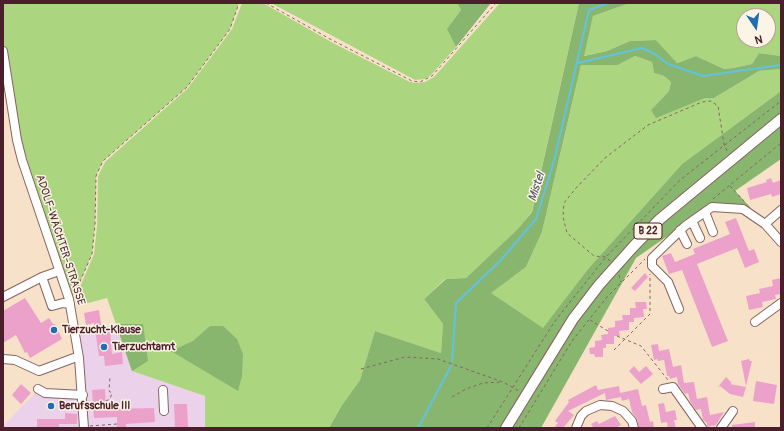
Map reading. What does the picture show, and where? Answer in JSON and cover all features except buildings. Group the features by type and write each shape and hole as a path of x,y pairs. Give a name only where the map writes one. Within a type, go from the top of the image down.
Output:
{"main road":[{"name":"B 22","path":"506,428 573,319 599,285 660,219 781,119"}],"street":[{"name":"ADOLF-WÄCHTER-STRASSE","path":"3,51 5,84 22,160 70,301 80,358 84,427"},
{"path":"679,309 668,282 652,266 652,258 680,230 712,207 743,209 765,224 781,242"},
{"path":"765,224 781,210"},
{"path":"705,212 713,232"},
{"path":"692,221 700,238"},
{"path":"680,230 687,244"},
{"path":"3,297 59,270"},
{"path":"42,277 52,306 70,301"},
{"path":"755,322 781,303"},
{"path":"3,359 16,360 39,371 74,358 80,358"},
{"path":"663,389 673,387 702,428"},
{"path":"38,389 45,393 82,395"},
{"path":"163,390 164,411"},
{"path":"576,428 581,416 586,411 600,405 612,406 623,411 632,421 634,428"},
{"path":"721,428 733,411"}],"path":[{"path":"70,301 92,254 95,225 96,176 103,161 187,88 230,29 239,3"},
{"path":"266,3 335,42 416,82 425,81 432,76 496,3"},
{"path":"606,257 594,256 567,233 563,217 564,203 576,188 606,158 648,125 702,102 711,101 718,106 724,144 731,159"},
{"path":"711,201 781,144"},
{"path":"519,428 572,341 607,297 645,258"},
{"path":"614,350 650,314 652,266"},
{"path":"589,320 608,331"},
{"path":"617,336 626,338 641,346 673,387"},
{"path":"361,369 404,357 438,359 502,382 526,395"},
{"path":"106,401 110,399 112,393 108,391 110,377"},
{"path":"452,397 466,389 483,383 502,382"},
{"path":"84,427 117,424"}],"shaded area":[{"path":"116,324 132,371 205,396 205,428 86,428 78,333"},
{"name":"Berufsschule III","path":"36,392 45,396 79,399 79,428 3,428 3,426"}],"green space":[{"path":"3,3 239,3 230,29 187,87 103,161 96,176 95,225 92,254 75,293 69,299 22,160 3,51"},
{"path":"242,3 263,3 333,43 410,82 416,83 425,82 434,77 500,3 579,3 532,211 519,229 466,278 445,279 424,299 443,324 441,353 375,331 360,380 342,405 329,428 205,428 205,396 132,371 107,298 77,306 77,294 94,254 97,226 98,176 105,162 188,88 232,29"},
{"path":"271,3 457,3 461,10 448,29 456,47 431,75 425,79 415,80"},
{"path":"457,3 491,3 456,47 447,29 461,10"},
{"path":"579,3 630,3 593,16 584,56 607,51 630,41 656,40 677,63 696,56 724,69 733,68 752,64 759,53 781,56 781,69 759,71 714,98 705,98 656,118 651,110 669,91 671,82 664,76 654,73 652,62 635,56 618,65 581,65 542,232 526,267 491,293 543,328 588,269 682,164 781,91 781,159 735,191 751,208 715,203 636,258 541,428 329,428 342,405 360,380 375,331 441,353 443,324 424,299 446,279 466,278 518,229 532,212"},
{"path":"630,3 781,3 781,56 759,53 752,64 724,69 696,56 676,63 656,40 630,41 607,51 583,56 593,16"},
{"path":"635,56 652,62 654,73 664,76 671,82 669,91 651,110 686,104 705,98 714,98 759,71 781,69 781,91 682,164 588,269 543,329 490,293 526,267 542,232 581,65 618,65"},
{"path":"116,324 143,324 148,361 132,371"},
{"path":"210,326 223,326 237,339 243,354 242,376 238,391 171,351 193,341"}],"waterway":[{"name":"Mistel","path":"452,361 456,303 500,261 536,219 554,161 589,10 608,3"},
{"path":"578,63 642,48 655,54 668,64 703,76 781,65"},
{"name":"Mistel","path":"418,428 451,366"}],"place":[{"name":"Tierzucht-Klause","path":"54,330"},
{"name":"Tierzuchtamt","path":"104,347"},
{"name":"Berufsschule III","path":"51,406"}]}
